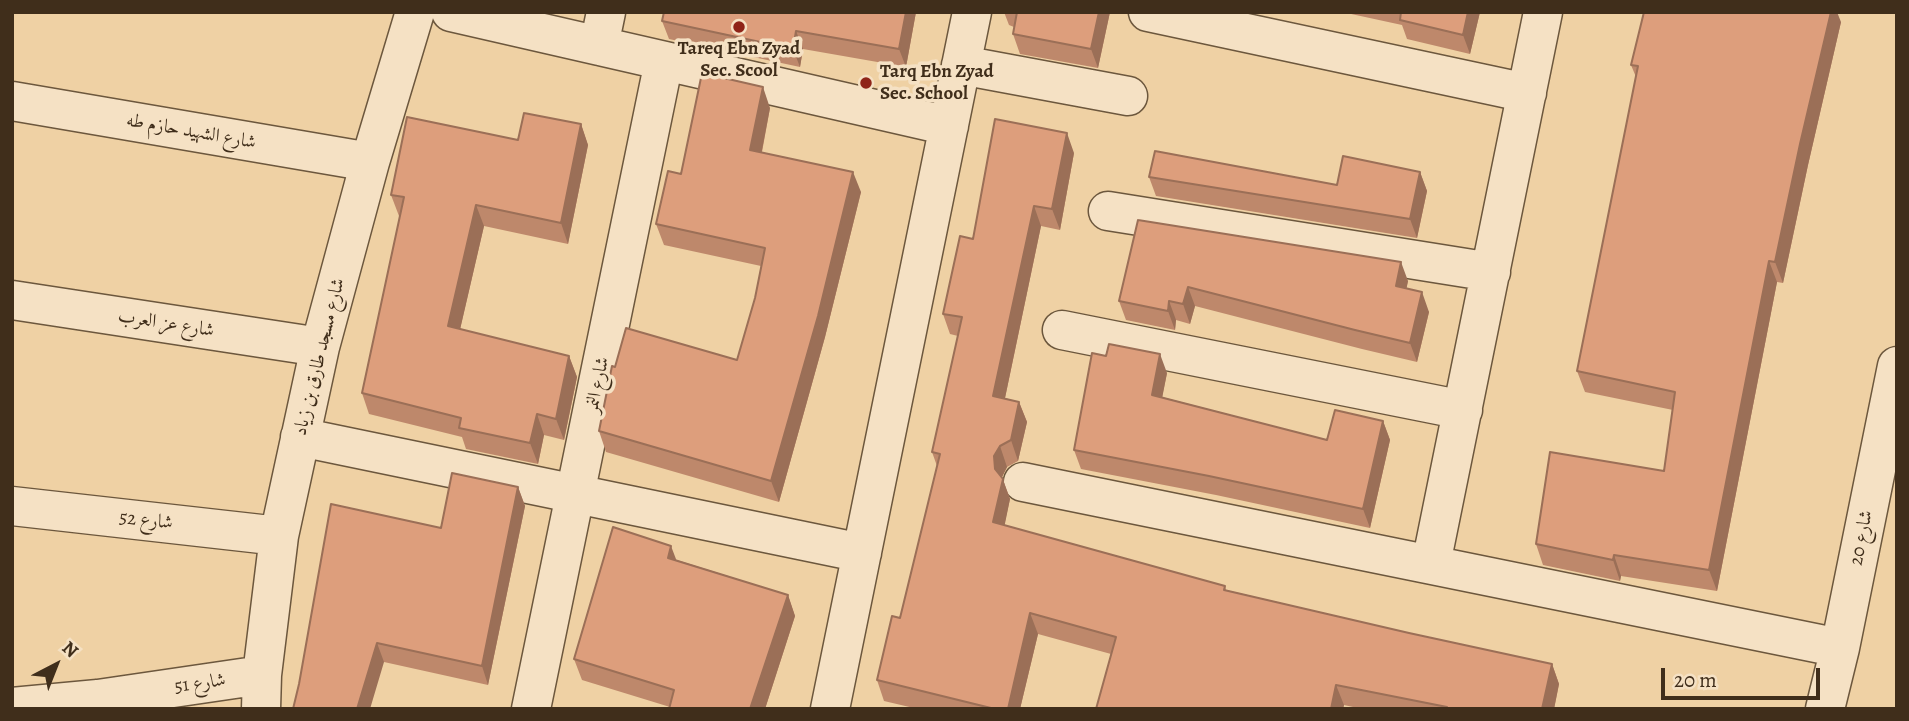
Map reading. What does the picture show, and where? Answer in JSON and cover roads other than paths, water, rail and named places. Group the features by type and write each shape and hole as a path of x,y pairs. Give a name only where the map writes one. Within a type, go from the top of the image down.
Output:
{"street":[{"name":"شارع مسجد طارق بن زياد","path":"262,692 279,536 320,347 370,162 415,12"},
{"path":"451,12 602,29 664,61 949,126"},
{"path":"831,709 972,12"},
{"path":"1148,12 1527,93"},
{"path":"1431,565 1543,12"},
{"name":"شارع النمر","path":"531,709 664,61"},
{"path":"961,65 1128,96"},
{"name":"شارع الشهيد حازم طه","path":"12,101 370,162"},
{"path":"1108,211 1491,272"},
{"name":"شارع عز العرب","path":"12,300 320,347"},
{"path":"1062,330 1463,410"},
{"name":"شارع 20","path":"1825,709 1840,648 1897,366"},
{"path":"300,437 862,553"},
{"path":"1023,482 1840,648"},
{"name":"شارع 52","path":"12,506 279,536"},
{"name":"شارع 51","path":"12,707 98,699 262,692"}],"place":[{"name":"Tareq Ebn Zyad Sec. Scool","path":"739,27"},
{"name":"Tarq Ebn Zyad Sec. School","path":"866,83"}]}
